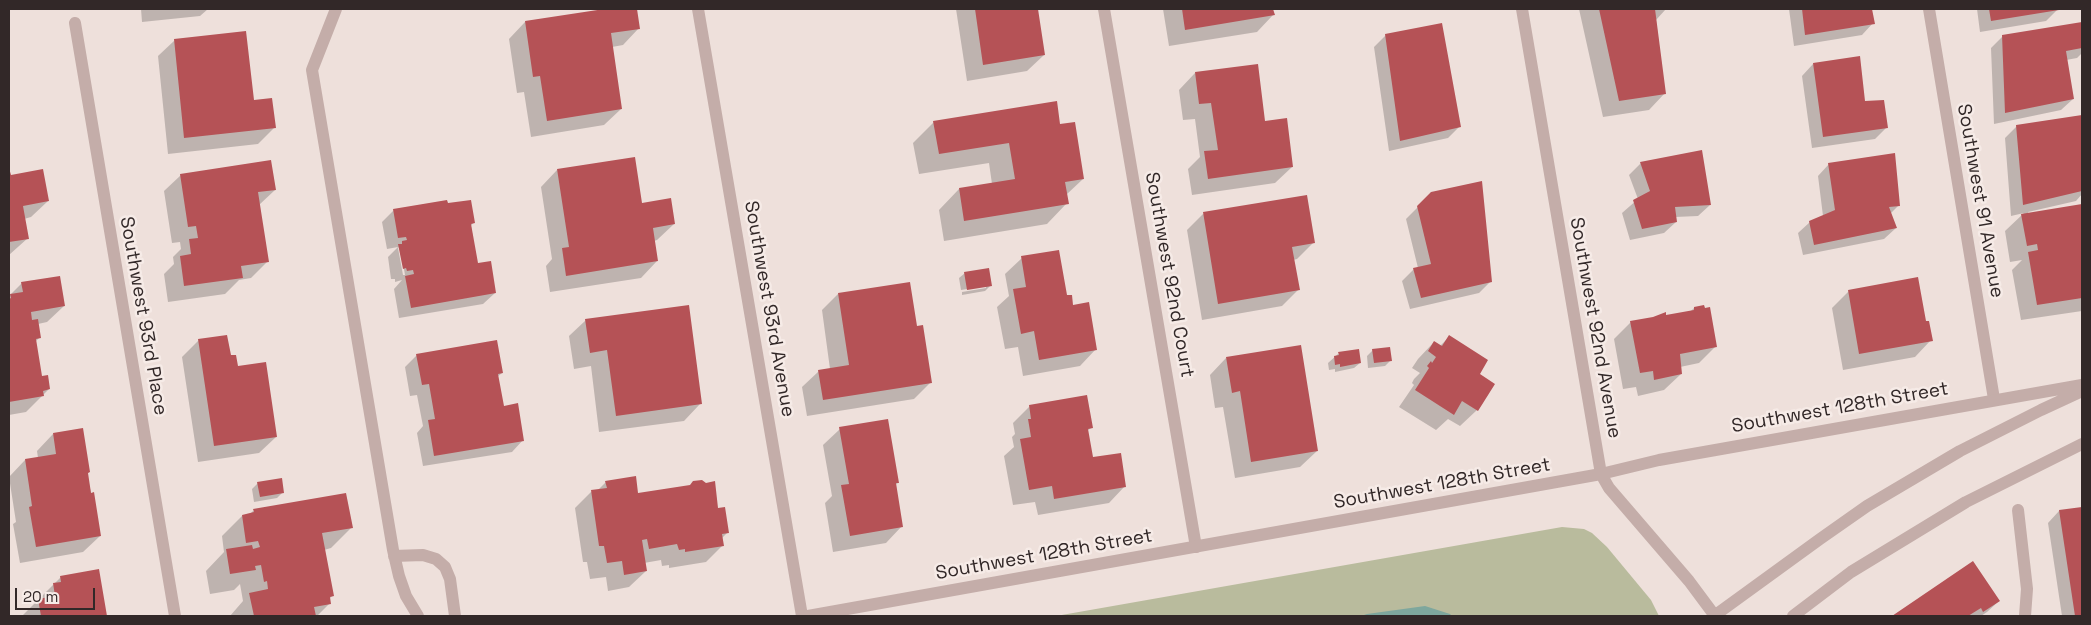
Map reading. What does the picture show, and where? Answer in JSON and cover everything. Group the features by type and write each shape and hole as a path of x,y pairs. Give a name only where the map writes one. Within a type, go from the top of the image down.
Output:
{"street":[{"path":"336,9 312,70 394,556 406,596 418,616"},
{"name":"Southwest 93rd Avenue","path":"698,9 802,616"},
{"name":"Southwest 92nd Court","path":"1104,9 1196,547"},
{"name":"Southwest 92nd Avenue","path":"1522,9 1601,474 1609,488 1689,581 1715,616"},
{"name":"Southwest 91 Avenue","path":"1929,9 1994,399"},
{"name":"Southwest 93rd Place","path":"75,23 175,616"},
{"name":"Southwest 128th Street","path":"808,616 1601,474 1659,460 2082,384"},
{"path":"1715,616 1867,506 1960,452 2082,391"},
{"path":"1793,616 1851,572 1966,502 2082,444"},
{"path":"2018,510 2027,589 2025,616"},
{"path":"394,556 423,555 436,559 445,567 450,579 455,616"}],"green space":[{"path":"1562,527 1584,529 1592,533 1607,547 1651,600 1659,616 1056,616"}],"water":[{"path":"1425,606 1452,616 1361,616 1367,614"}],"building":[{"path":"604,9 637,9 640,29 611,33 622,109 547,121 540,76 533,77 525,21"},
{"path":"975,9 1038,9 1045,55 983,65"},
{"path":"1182,9 1273,9 1275,15 1185,30"},
{"path":"1599,9 1655,9 1666,94 1619,101"},
{"path":"1802,9 1872,9 1875,24 1805,35"},
{"path":"1989,9 2058,9 2059,10 1991,21"},
{"path":"2082,22 2082,48 2066,51 2074,99 2005,113 2002,35"},
{"path":"1442,23 1461,127 1400,141 1385,34"},
{"path":"246,31 254,100 272,98 276,128 184,138 174,39"},
{"path":"1860,56 1865,101 1884,100 1888,128 1823,137 1813,63"},
{"path":"1258,64 1265,121 1287,118 1293,167 1208,179 1204,151 1218,150 1211,103 1199,104 1195,72"},
{"path":"1057,101 1060,124 1075,122 1084,179 1065,182 1069,204 964,221 959,188 1015,179 1009,143 939,154 933,121"},
{"path":"2082,115 2082,191 2023,205 2016,125"},
{"path":"1702,150 1711,205 1675,207 1677,222 1642,229 1633,200 1650,191 1640,162"},
{"path":"1895,153 1900,206 1889,207 1897,228 1814,245 1809,221 1835,210 1828,163"},
{"path":"635,157 642,203 671,198 675,224 653,228 658,261 566,276 562,248 569,247 557,169"},
{"path":"271,160 276,190 258,192 269,262 241,266 243,278 184,286 180,256 191,254 189,239 198,238 196,226 188,227 180,174"},
{"path":"9,168 11,175 43,169 49,201 23,206 29,239 9,242"},
{"path":"1482,181 1492,282 1421,298 1413,268 1431,264 1417,206 1431,192"},
{"path":"1307,195 1315,243 1292,247 1300,290 1218,304 1203,212"},
{"path":"447,200 448,203 471,200 475,223 471,224 478,263 491,261 496,293 411,308 405,276 414,274 413,270 407,271 406,268 403,269 398,244 402,244 402,241 407,240 406,237 398,238 393,209"},
{"path":"2082,204 2082,298 2037,305 2028,252 2038,250 2037,244 2027,246 2021,214"},
{"path":"1059,250 1067,295 1072,295 1073,305 1089,302 1097,350 1039,360 1034,331 1021,334 1013,289 1026,287 1021,256"},
{"path":"989,268 992,286 967,290 964,272"},
{"path":"60,276 65,306 31,312 32,320 38,319 41,338 36,339 42,376 48,375 50,389 43,391 44,396 9,402 10,294 23,292 21,282"},
{"path":"1918,277 1926,321 1929,321 1933,341 1859,354 1848,290"},
{"path":"910,282 917,326 923,325 932,383 823,400 818,370 849,365 838,293"},
{"path":"689,305 702,404 616,416 607,350 590,353 585,319"},
{"path":"1704,305 1705,308 1710,307 1717,347 1680,354 1682,374 1654,380 1653,371 1640,373 1630,321 1653,317 1666,312 1666,315 1694,310 1694,307"},
{"path":"227,335 231,355 236,355 238,366 266,362 277,437 214,446 198,339"},
{"path":"1449,335 1488,360 1480,374 1495,384 1478,411 1462,401 1454,415 1415,390 1429,368 1427,366 1436,357 1428,351 1434,341 1442,346"},
{"path":"497,340 503,373 498,374 504,406 518,403 524,441 434,456 428,420 435,419 429,384 422,385 416,354"},
{"path":"1301,345 1318,451 1251,462 1240,391 1232,393 1226,357"},
{"path":"1390,347 1392,361 1374,363 1372,349"},
{"path":"1359,349 1361,363 1340,367 1340,364 1335,365 1334,356 1339,355 1338,352"},
{"path":"1087,395 1093,428 1088,429 1093,457 1121,453 1126,487 1054,499 1052,486 1029,490 1020,439 1031,437 1028,419 1031,419 1029,405"},
{"path":"888,419 899,483 896,483 903,527 850,536 841,485 849,484 839,427"},
{"path":"83,428 90,472 88,473 91,493 94,492 101,536 36,547 29,507 32,506 25,459 56,454 53,433"},
{"path":"636,476 638,493 690,485 693,481 702,480 706,483 715,481 718,508 725,507 729,533 722,534 724,546 685,552 685,549 679,550 677,544 649,549 647,539 642,540 647,571 624,575 622,561 607,563 604,546 599,546 591,490 607,488 605,481"},
{"path":"282,478 284,493 260,497 257,482"},
{"path":"346,493 353,528 322,533 334,596 330,597 331,604 314,607 316,616 254,616 249,593 268,589 267,581 264,582 261,565 255,566 256,570 230,574 226,549 252,545 253,549 260,547 258,541 246,543 242,515 254,512 253,509"},
{"path":"2082,507 2082,616 2075,616 2059,510"},
{"path":"1973,561 2000,601 1983,612 1981,608 1968,616 1892,616"},
{"path":"99,569 107,616 41,616 38,599 55,596 53,583 61,582 60,576"}]}
